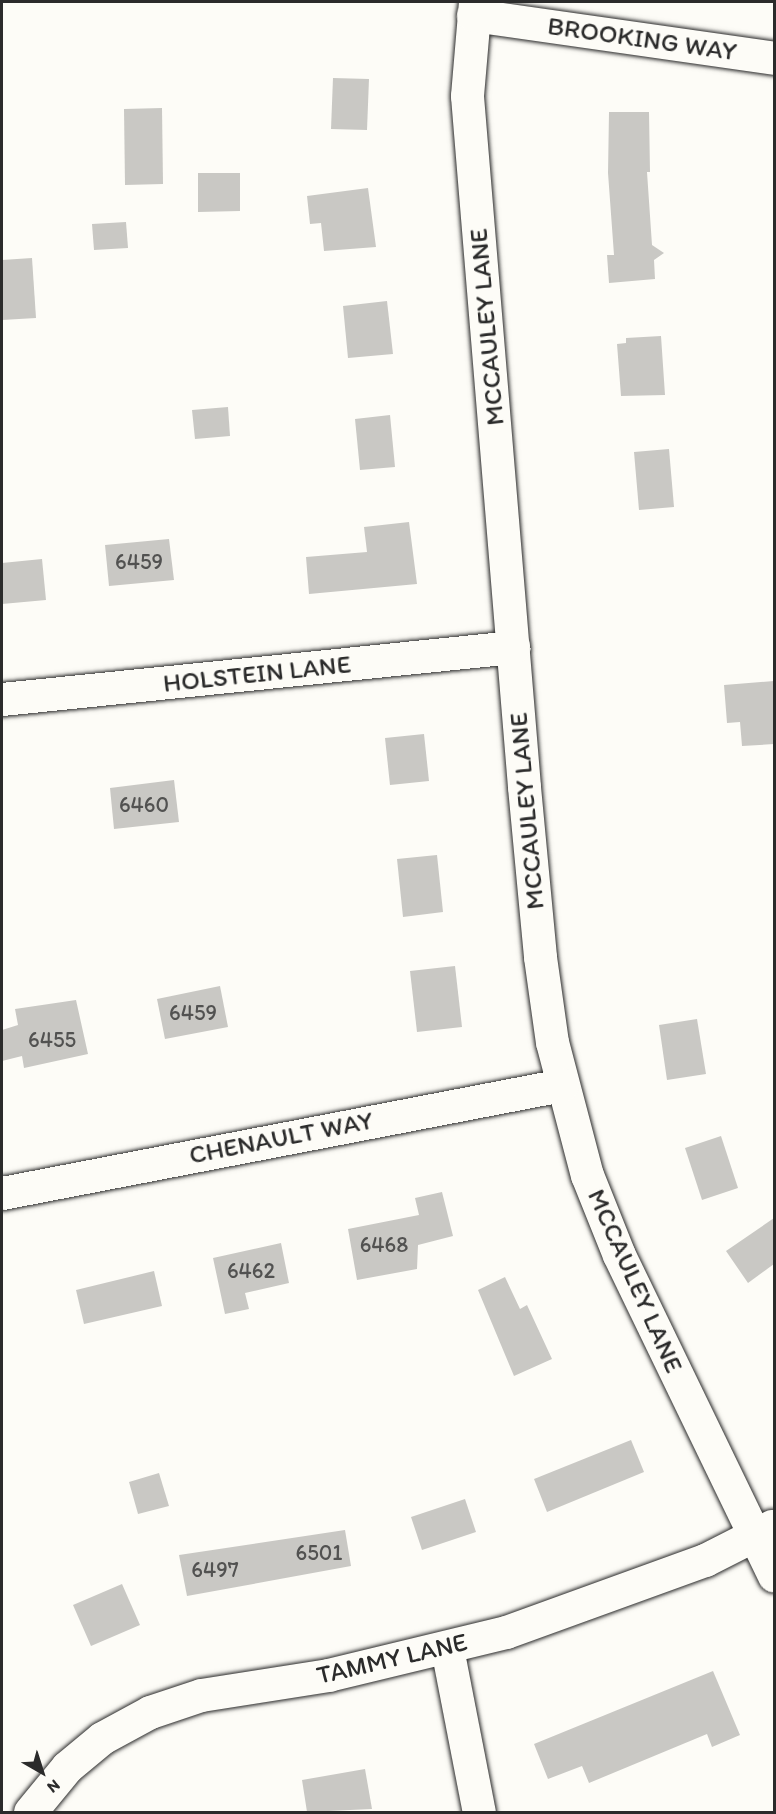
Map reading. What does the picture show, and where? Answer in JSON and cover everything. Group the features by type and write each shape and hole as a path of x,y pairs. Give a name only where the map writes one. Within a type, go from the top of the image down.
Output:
{"street":[{"name":"BROOKING WAY","path":"474,8 774,58"},
{"name":"MCCAULEY LANE","path":"474,8 467,96 540,957 562,1085 587,1175 619,1255 764,1530 774,1575"},
{"name":"HOLSTEIN LANE","path":"2,699 513,647"},
{"name":"CHENAULT WAY","path":"2,1192 562,1085"},
{"name":"TAMMY LANE","path":"30,1812 67,1767 102,1738 150,1712 201,1695 328,1675 447,1648 595,1603 705,1560 764,1530"},
{"path":"447,1648 479,1812"}],"building":[{"path":"333,78 369,79 367,130 331,129"},
{"path":"162,108 163,184 125,185 124,109"},
{"path":"609,112 649,112 650,172 647,172 652,245 664,253 654,260 655,279 609,283 607,255 614,255 608,173"},
{"path":"198,173 240,173 240,211 198,212"},
{"path":"368,188 376,247 324,251 321,223 310,224 307,196"},
{"path":"126,222 128,248 94,250 92,224"},
{"path":"32,258 36,318 2,320 2,260"},
{"path":"387,301 393,354 348,358 343,306"},
{"path":"661,336 665,395 621,396 617,344 626,343 626,338"},
{"path":"228,407 230,436 195,439 192,410"},
{"path":"390,415 395,467 360,470 355,419"},
{"path":"669,449 674,507 639,510 634,452"},
{"path":"409,522 417,584 309,594 306,557 367,552 364,527"},
{"path":"169,539 174,580 109,586 105,545"},
{"path":"42,559 46,600 2,604 2,563"},
{"path":"774,681 774,744 742,746 740,722 727,723 724,685"},
{"path":"424,734 429,781 390,785 385,738"},
{"path":"174,780 179,822 114,829 110,788"},
{"path":"437,855 443,912 403,917 397,859"},
{"path":"455,966 462,1027 417,1032 410,971"},
{"path":"220,986 228,1027 165,1039 157,999"},
{"path":"76,1000 88,1054 24,1068 22,1056 2,1061 2,1030 18,1025 15,1009"},
{"path":"697,1019 706,1074 667,1080 659,1025"},
{"path":"721,1136 738,1188 702,1200 685,1148"},
{"path":"442,1192 453,1236 418,1245 417,1269 357,1280 348,1229 419,1215 415,1198"},
{"path":"774,1218 774,1264 748,1283 726,1251"},
{"path":"281,1243 289,1283 245,1293 249,1309 225,1314 213,1258"},
{"path":"154,1271 162,1306 84,1324 76,1290"},
{"path":"505,1277 520,1309 527,1305 552,1359 514,1376 478,1290"},
{"path":"631,1440 644,1472 547,1512 534,1479"},
{"path":"159,1473 169,1506 138,1514 129,1482"},
{"path":"465,1499 476,1532 422,1550 411,1517"},
{"path":"345,1530 351,1566 187,1596 179,1555"},
{"path":"122,1584 140,1625 91,1646 73,1605"},
{"path":"713,1671 740,1735 712,1747 707,1734 589,1783 582,1766 548,1779 534,1744"},
{"path":"365,1769 372,1809 307,1812 302,1780"}]}
